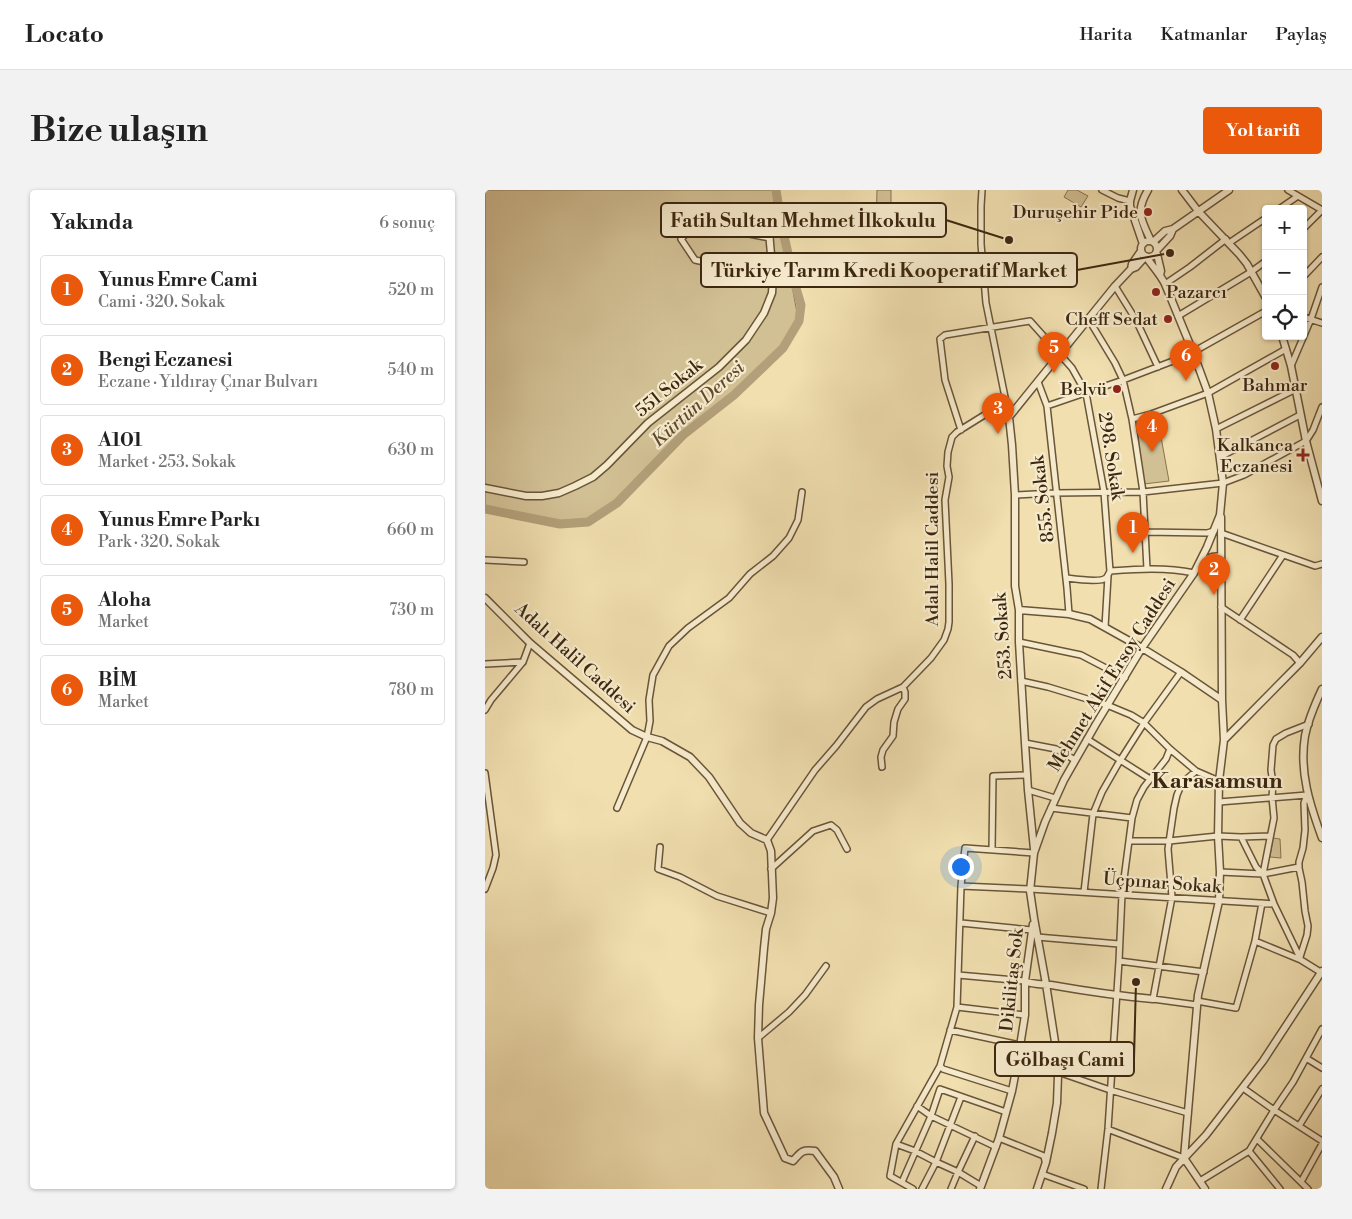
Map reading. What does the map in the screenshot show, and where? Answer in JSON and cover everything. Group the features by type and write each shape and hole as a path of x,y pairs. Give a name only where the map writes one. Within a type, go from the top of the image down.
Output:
{"street":[{"path":"982,190 982,262 986,303 1009,417"},
{"path":"1103,190 1130,201"},
{"path":"1133,190 1130,201 1144,252 1160,275"},
{"path":"1148,190 1140,208 1143,222 1152,241 1156,244 1161,270 1160,275"},
{"path":"1182,190 1247,264 1264,295"},
{"path":"1009,417 1115,286 1131,269 1132,264 1144,252 1148,241 1152,241 1165,231 1173,229 1229,190"},
{"path":"1288,190 1322,210 1307,225"},
{"path":"1285,205 1298,196"},
{"name":"551 Sokak","path":"485,488 525,496 542,496 559,493 593,477 649,423 719,367 746,340 764,313 771,293 773,277 767,209"},
{"path":"1165,284 1227,241 1262,222"},
{"path":"703,226 770,238"},
{"path":"1144,252 1153,257 1170,236 1173,229"},
{"path":"690,230 681,239 695,260 773,277"},
{"path":"1307,273 1322,257"},
{"path":"945,263 982,262"},
{"path":"1178,316 1262,264"},
{"name":"Mehmet Akif Ersoy Caddesi","path":"1037,1189 1045,1162 1057,1103 1058,1072 1055,1042 1030,889 1034,852 1055,798 1075,760 1142,648 1194,573 1221,515 1223,483 1216,429 1208,392 1160,275"},
{"path":"1115,286 1136,320 1158,367"},
{"path":"1291,366 1322,287"},
{"path":"1047,406 1186,356 1262,313"},
{"path":"1307,318 1322,323"},
{"path":"1089,320 1123,380 1132,419 1143,492 1147,569"},
{"name":"298. Sokak","path":"991,328 1030,321 1072,368 1086,392 1104,492 1109,573 1105,627"},
{"path":"961,430 945,380 940,339 945,334 991,328"},
{"path":"1283,340 1291,366 1306,441 1322,501"},
{"path":"1132,419 1151,414 1208,392 1286,349"},
{"name":"855. Sokak","path":"1038,382 1047,406 1069,614"},
{"path":"1216,429 1296,389"},
{"path":"1015,495 1143,492 1223,483 1243,475 1306,441 1313,430 1322,407"},
{"name":"Adalı Halil Caddesi","path":"485,598 530,643 632,730 662,741 690,757 709,777 740,823 751,833 767,840 815,770 866,707 877,699 903,687 940,647 948,629 949,584 945,500 949,477 947,452 952,437 994,409 1001,408 1009,417"},
{"path":"1220,457 1301,415"},
{"name":"253. Sokak","path":"1009,417 1013,445 1015,495 1015,586 1019,610 1021,681 1034,852"},
{"name":"Adalı Halil Caddesi","path":"617,808 647,737 650,721 649,700 653,675 669,646 688,628 729,598 789,538 798,520 802,492"},
{"path":"1184,1158 1197,1003 1219,901 1219,782 1224,740 1221,515"},
{"path":"1146,532 1207,533 1214,531"},
{"path":"1221,533 1315,566 1322,564"},
{"path":"1207,547 1212,542 1218,542 1221,545"},
{"path":"1240,620 1283,555"},
{"path":"1066,578 1102,580 1109,573 1147,569 1178,570 1194,573 1209,557 1221,557"},
{"path":"485,560 523,562"},
{"path":"1221,607 1293,655 1300,663"},
{"path":"1019,610 1069,614 1091,619 1181,672 1222,700"},
{"path":"1224,740 1300,663 1322,637"},
{"path":"1019,642 1081,655 1125,678"},
{"path":"485,710 491,700 523,662 530,643"},
{"path":"485,664 523,662"},
{"path":"1084,892 1093,814 1102,792 1143,723 1181,672"},
{"path":"1021,681 1107,705 1131,716 1143,723 1196,771 1219,782"},
{"path":"882,767 881,757 883,750 893,736 894,722 898,709 905,699 903,687"},
{"path":"1322,689 1305,736 1303,762 1307,795 1322,838"},
{"path":"1263,874 1274,818 1271,770 1273,745 1275,739 1309,724"},
{"path":"1087,739 1150,779"},
{"path":"1025,743 1056,749 1075,760"},
{"path":"1101,1189 1108,1129 1122,894 1132,818 1137,800 1144,787 1166,759 1170,748"},
{"path":"1153,999 1172,898 1168,849 1177,795 1182,783 1196,771"},
{"path":"485,774 495,855 493,868 485,889"},
{"path":"992,850 993,776 1027,774"},
{"path":"1028,790 1055,798"},
{"path":"1219,802 1307,795"},
{"path":"1301,959 1307,935 1307,926 1299,862 1303,848 1305,830 1304,803 1307,795"},
{"path":"1051,808 1132,818"},
{"path":"771,869 813,830 825,826 831,825 837,830 847,849"},
{"path":"1129,841 1169,841 1218,836 1271,836"},
{"path":"1241,837 1256,867 1263,874 1274,904 1301,959"},
{"path":"767,840 771,851 773,898 766,929 759,1005 759,1038 765,1113 785,1158 793,1161 801,1151 815,1151 834,1177 839,1189"},
{"path":"660,848 658,870 680,877 717,896 771,913"},
{"path":"913,1189 890,1176 896,1144 939,1066 957,1007 961,886 965,848 1034,852"},
{"path":"1220,872 1263,874 1299,867"},
{"name":"Üçpınar Sokak","path":"961,886 1274,904"},
{"path":"958,975 1025,980 1030,984 1046,984 1116,996 1236,1008 1255,940 1262,903"},
{"name":"Dikilitaş Sok","path":"981,1187 999,1138 1012,1091 1025,1015 1025,980 1034,918"},
{"path":"961,923 1032,930"},
{"path":"1037,937 1119,944"},
{"path":"1166,1189 1176,1167 1206,1135 1243,1088 1322,972 1301,959 1255,940"},
{"path":"1119,961 1204,972"},
{"path":"759,1038 805,995 826,966"},
{"path":"957,1007 1025,1015"},
{"path":"1200,1180 1249,1151 1322,1029"},
{"path":"951,1030 1021,1045"},
{"path":"1306,1058 1322,1068"},
{"path":"1017,1065 1058,1072 1110,1090 1188,1113"},
{"path":"939,1066 959,1075 1012,1091"},
{"path":"1243,1088 1322,1143 1301,1182"},
{"path":"902,1182 931,1116 939,1089 1006,1112"},
{"path":"1299,1126 1322,1089"},
{"path":"922,1189 961,1097"},
{"path":"917,1106 931,1116 996,1147"},
{"path":"1110,1130 1184,1158 1205,1189"},
{"path":"951,1189 975,1136"},
{"path":"999,1138 1044,1156 1045,1162"},
{"path":"1257,1139 1308,1189"},
{"path":"896,1144 958,1172 981,1187"},
{"path":"1249,1151 1280,1189"},
{"path":"1042,1174 1084,1189"}],"shaded area":[{"path":"485,190 774,190 798,318 783,348 683,435 617,503 588,522 560,524 485,508"},
{"path":"877,190 891,190 891,234 882,235 876,228"},
{"path":"1068,190 1077,190 1088,196 1081,207 1064,197"},
{"path":"1157,415 1169,481 1144,484 1136,423"},
{"path":"1273,838 1280,839 1281,858 1270,857"}],"waterway":[{"name":"Kürtün Deresi","path":"485,509 560,524 588,522 617,503 683,435 734,395 783,348 799,321 801,305 781,223 776,190"}],"place":[{"name":"Duruşehir Pide","path":"1148,212"},
{"name":"Fatih Sultan Mehmet İlkokulu","path":"1009,240"},
{"name":"Türkiye Tarım Kredi Kooperatif Market","path":"1170,253"},
{"name":"Pazarcı","path":"1156,292"},
{"name":"Cheff Sedat","path":"1168,319"},
{"name":"Bahmar","path":"1275,366"},
{"name":"Aloha","path":"1054,373"},
{"name":"BİM","path":"1186,381"},
{"name":"Belvü","path":"1117,389"},
{"name":"A101","path":"998,434"},
{"name":"Yunus Emre Parkı","path":"1152,452"},
{"name":"Kalkanca Eczanesi","path":"1303,455"},
{"name":"Yunus Emre Cami","path":"1133,553"},
{"name":"Bengi Eczanesi","path":"1214,595"},
{"name":"Gölbaşı Cami","path":"1136,982"}],"district":[{"name":"Karasamsun","path":"1217,781"}]}
